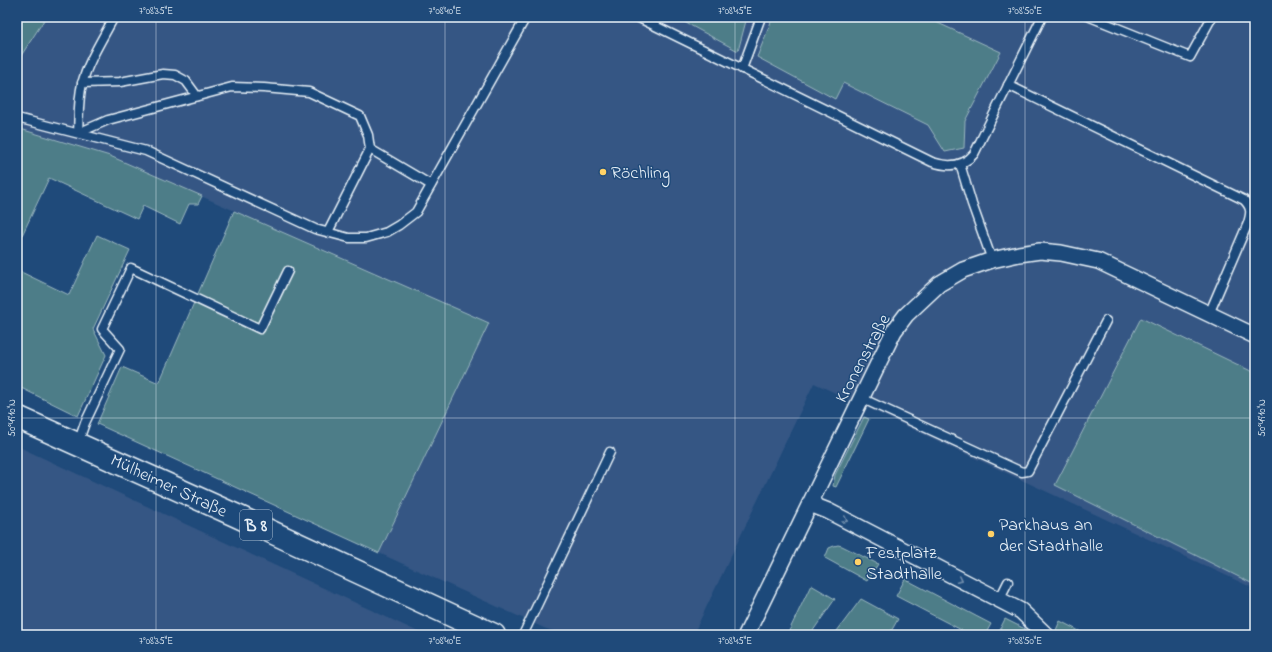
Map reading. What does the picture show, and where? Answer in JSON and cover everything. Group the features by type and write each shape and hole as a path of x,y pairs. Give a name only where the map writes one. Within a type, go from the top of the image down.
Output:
{"main road":[{"name":"Mülheimer Straße","path":"17,417 494,635"}],"street":[{"name":"Kronenstraße","path":"746,635 894,331 906,315 939,284 963,270 992,260 1040,251 1061,253 1098,261 1255,336"},
{"path":"810,504 828,511 1021,612 1046,635"}],"lane":[{"path":"78,133 79,106 82,84 92,57 114,17"},
{"path":"17,118 146,151 315,229 349,238 366,238 387,232 416,212 526,17"},
{"path":"637,17 932,162 940,164 960,164 970,160 1042,17"},
{"path":"742,69 761,17"},
{"path":"1090,17 1190,58 1212,17"},
{"path":"82,84 120,82 163,74 175,75 186,80 197,96"},
{"path":"1008,86 1244,200 1248,204 1250,208 1248,223 1209,314"},
{"path":"78,133 108,120 232,87 309,92 360,116 368,135 370,149 328,232"},
{"path":"370,149 431,185"},
{"path":"960,164 972,204 992,260"},
{"path":"78,444 85,423 120,349 102,329 131,268 260,329 288,271"},
{"path":"861,398 1022,472 1028,471 1106,321"},
{"path":"523,635 610,452"},
{"path":"999,600 1008,582"}],"shaded area":[{"path":"17,17 1255,17 1255,589 814,383 693,635 566,635 544,628 379,553 489,323 110,156 17,128"},
{"path":"17,446 425,635 17,635"}],"green space":[{"path":"17,17 46,17 17,62"},
{"path":"675,17 747,17 738,51"},
{"path":"773,17 925,17 1001,52 965,121 964,148 945,152 928,125 843,83 835,99 757,57"},
{"path":"17,128 110,156 202,196 198,204 189,204 180,224 143,206 137,219 49,178 17,246"},
{"path":"234,211 489,323 379,553 97,424 122,367 159,383"},
{"path":"97,235 130,250 93,329 106,355 78,416 17,386 17,270 69,295"},
{"path":"1141,318 1255,373 1255,585 1055,485"},
{"path":"864,417 869,419 836,487 833,486 835,475"},
{"path":"838,545 878,564 867,581 825,558 829,548"},
{"path":"905,579 991,624 985,635 971,635 896,596"},
{"path":"811,585 835,599 810,635 794,635 789,631"},
{"path":"861,599 898,619 889,635 834,635"},
{"path":"1005,619 1033,633 1031,635 997,635"},
{"path":"1060,621 1087,635 1060,635 1056,630"}],"place":[{"name":"Röchling","path":"603,172"},
{"name":"Parkhaus an der Stadthalle","path":"991,534"},
{"name":"Festplatz Stadthalle","path":"858,562"}]}
